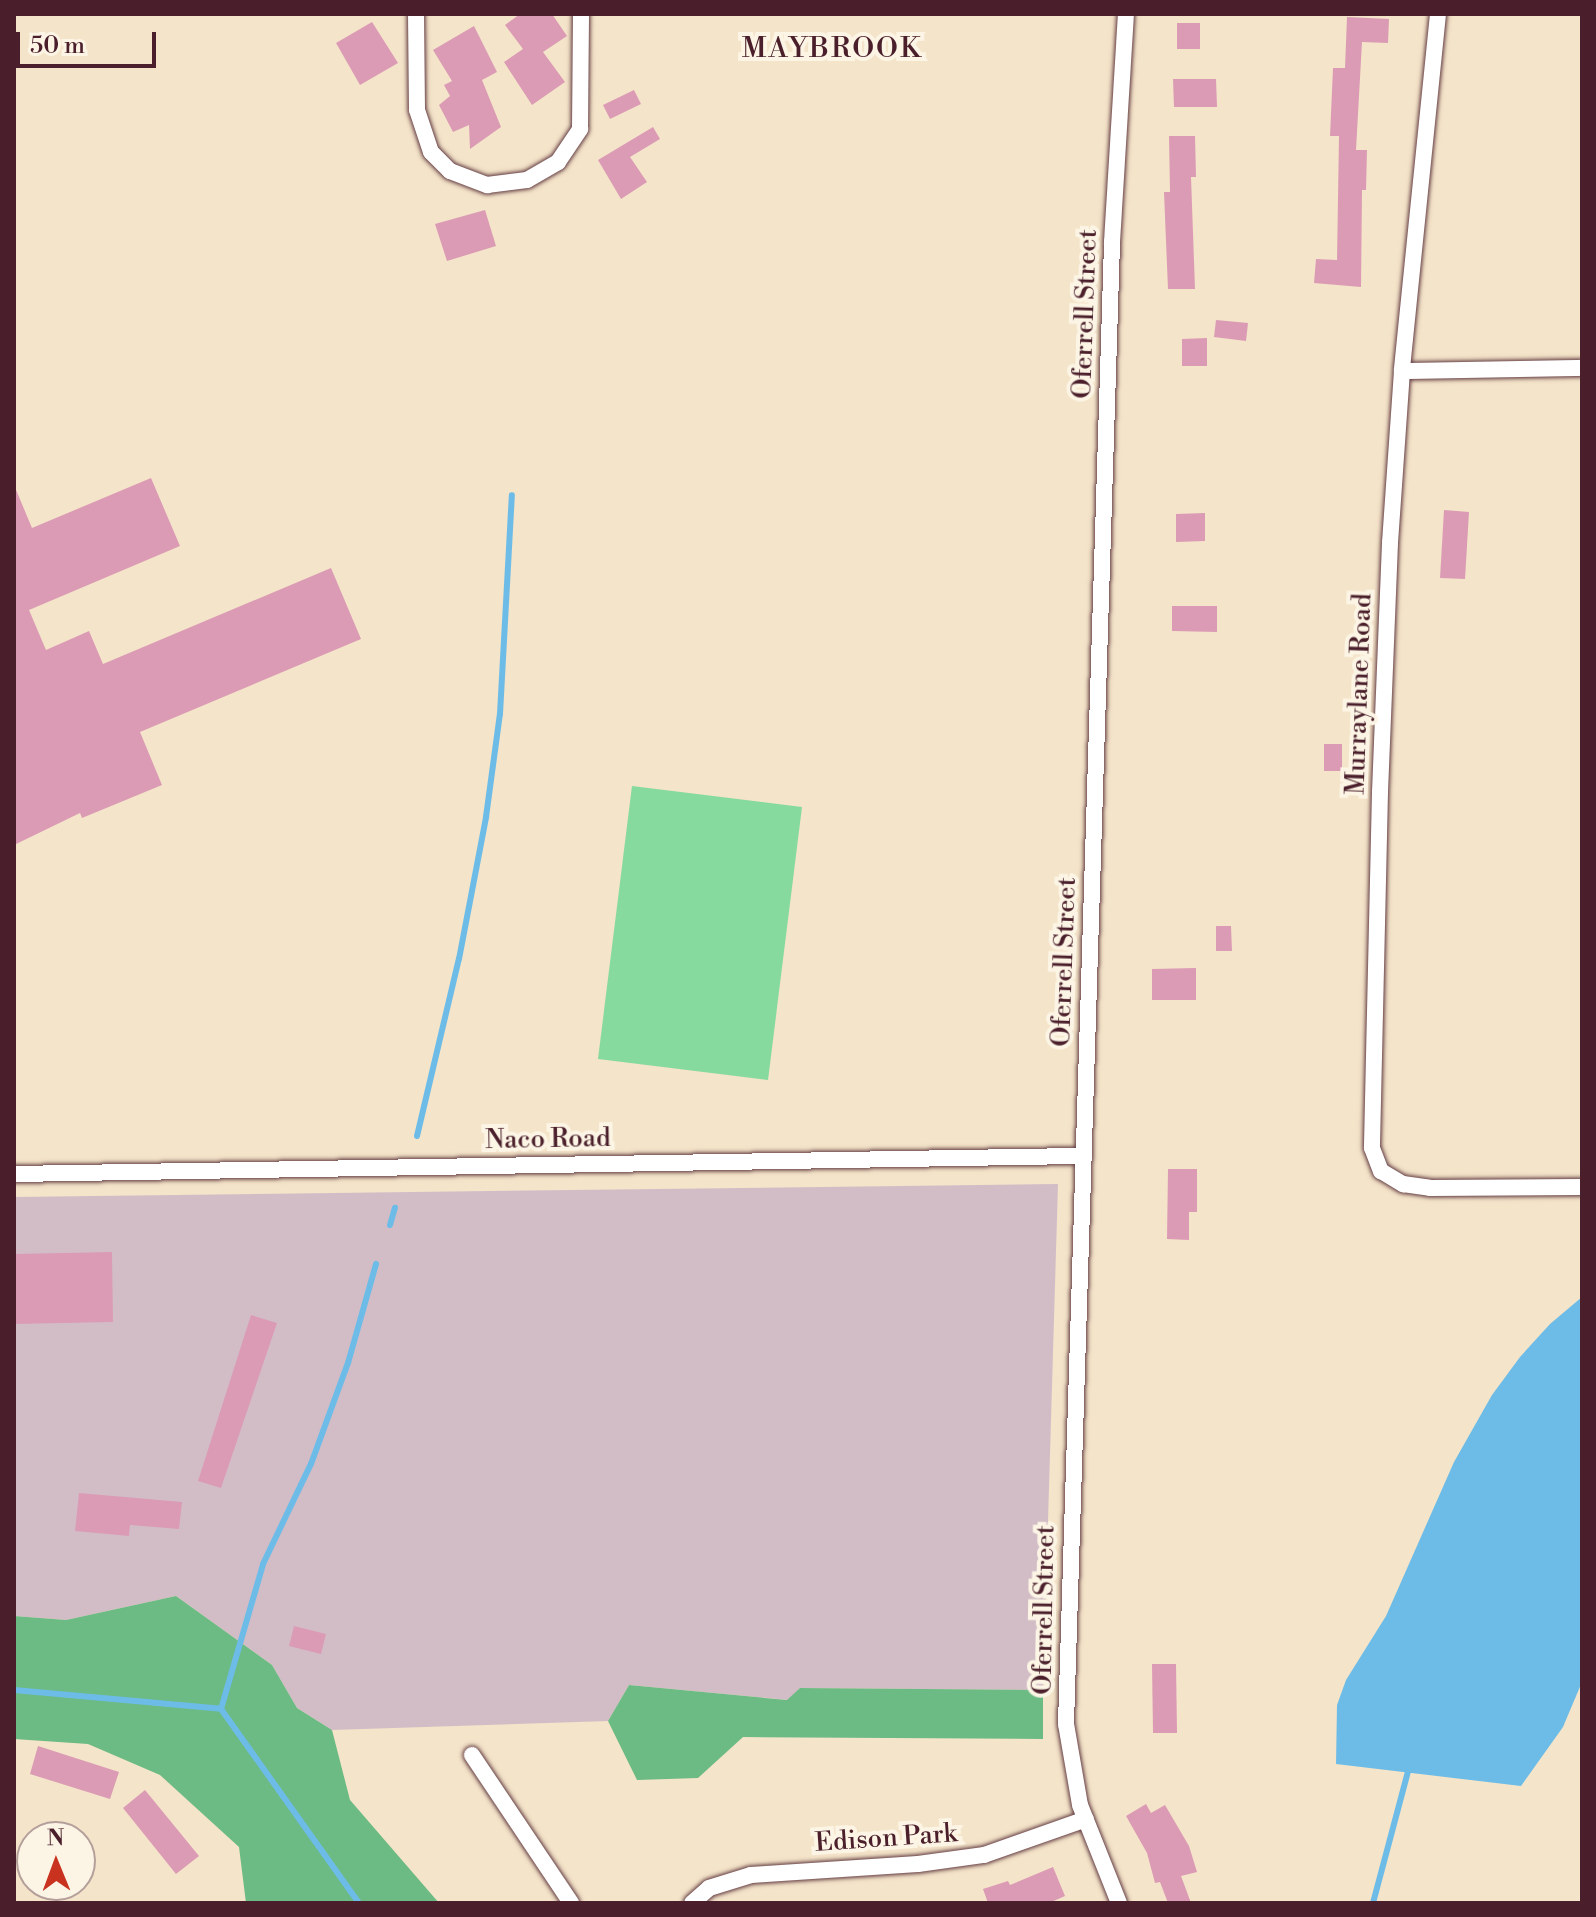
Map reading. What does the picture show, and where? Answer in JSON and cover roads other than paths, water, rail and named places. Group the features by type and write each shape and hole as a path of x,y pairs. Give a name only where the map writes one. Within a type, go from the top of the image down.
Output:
{"street":[{"path":"416,14 417,110 431,152 450,171 487,185 527,180 558,162 580,129 581,14"},
{"name":"Oferrell Street","path":"1119,1903 1086,1819 1066,1724 1112,242 1126,14"},
{"name":"Murraylane Road","path":"1438,14 1402,371 1390,543 1381,745 1372,1148 1381,1171 1403,1184 1430,1188 1582,1187"},
{"path":"1402,371 1582,368"},
{"name":"Naco Road","path":"14,1174 1082,1156"},
{"path":"472,1755 571,1903"},
{"name":"Edison Park","path":"692,1903 709,1888 751,1875 918,1864 984,1855 1086,1819"}],"water":[{"path":"1582,1297 1582,1682 1563,1727 1521,1786 1336,1764 1337,1705 1346,1680 1386,1616 1454,1462 1492,1395 1520,1357 1550,1324"}],"waterway":[{"path":"417,1136 459,959 486,817 500,714 512,495"},
{"path":"390,1225 395,1208"},
{"path":"221,1709 263,1564 311,1464 348,1363 376,1264"},
{"path":"14,1690 221,1709 359,1903"},
{"path":"1373,1903 1409,1768"}],"district":[{"name":"MAYBROOK","path":"832,49"}]}
